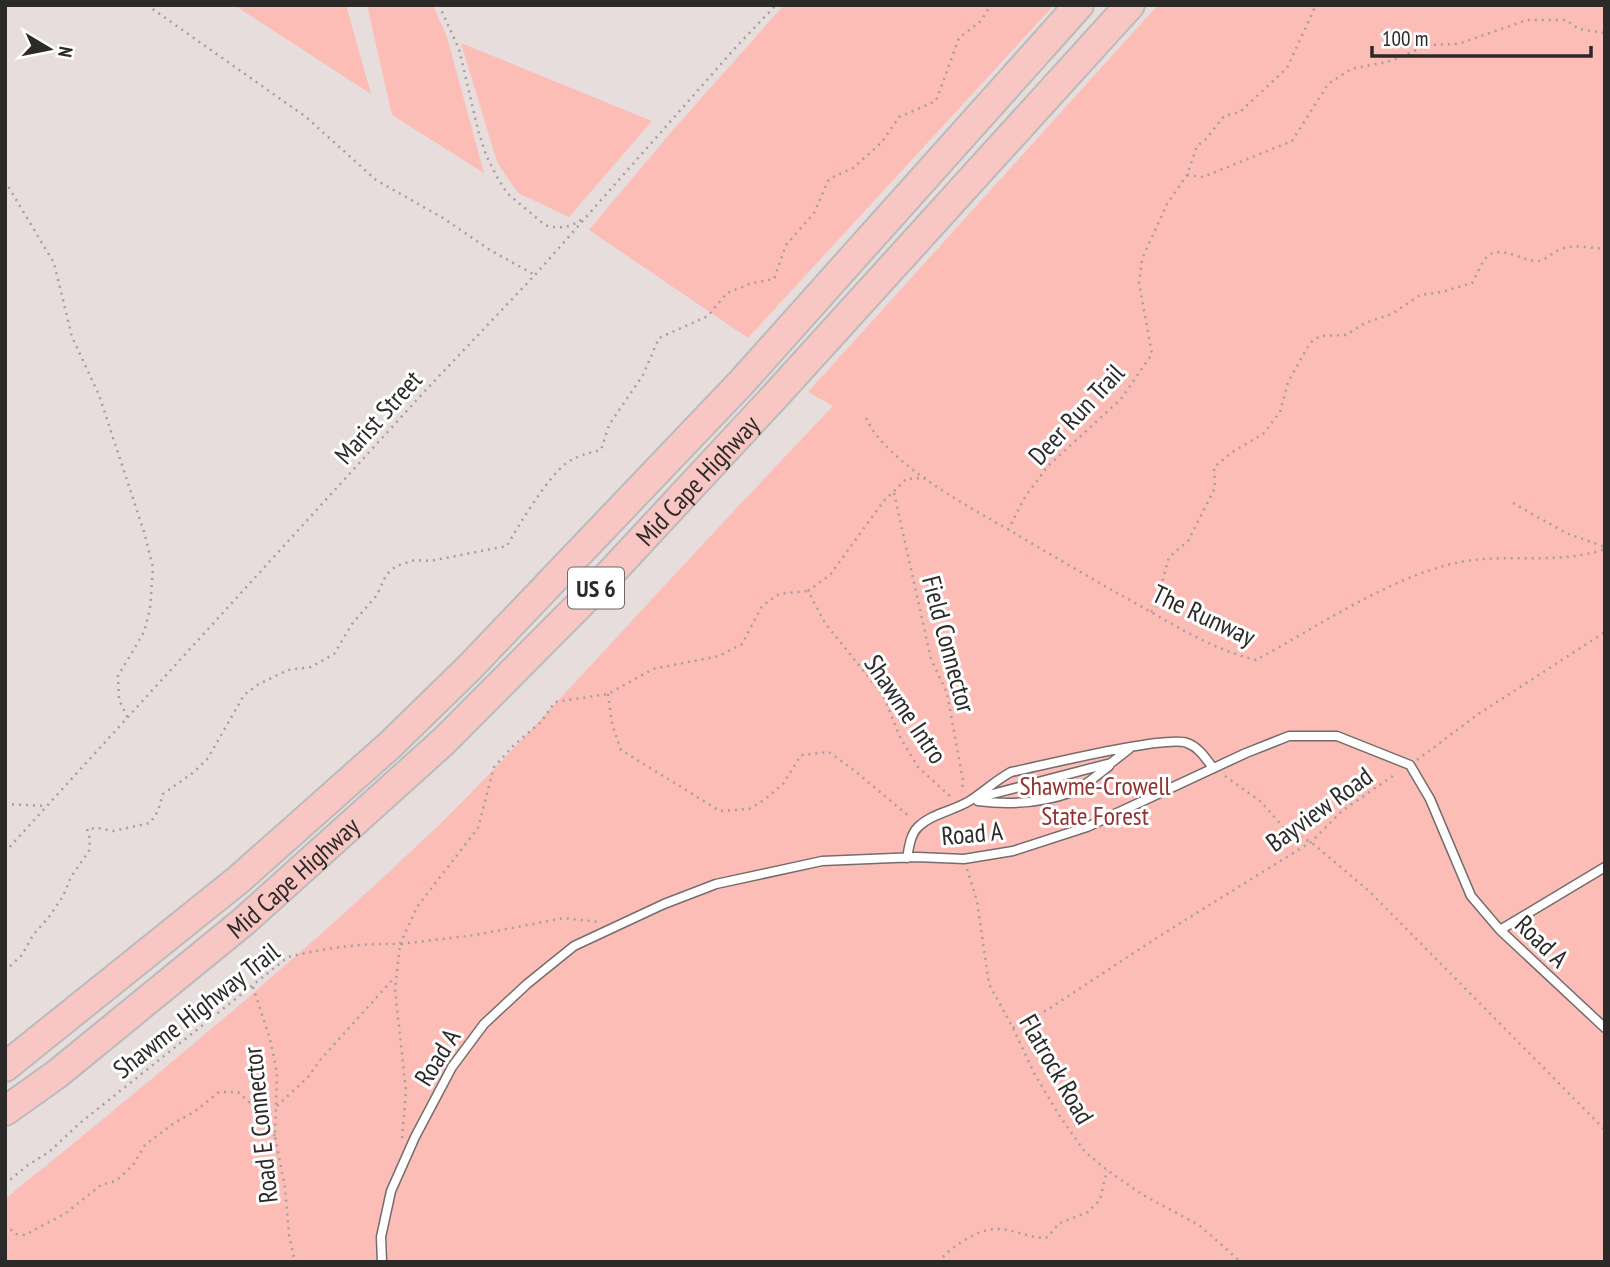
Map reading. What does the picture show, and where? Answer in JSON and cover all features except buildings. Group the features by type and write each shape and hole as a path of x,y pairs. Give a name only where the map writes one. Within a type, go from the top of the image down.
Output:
{"highway":[{"name":"Mid Cape Highway","path":"5,1067 238,880 390,744 470,667 740,384 1079,5"},
{"name":"Mid Cape Highway","path":"5,1111 57,1074 243,922 444,741 607,577 1130,5"}],"lane":[{"name":"Road A","path":"382,1262 381,1237 391,1191 452,1067 484,1024 574,946 664,904 716,884 822,861 964,859 1013,851 1087,827 1289,736 1337,736 1410,765 1430,799 1471,896 1500,930 1605,1028"},
{"path":"907,858 916,828 934,816 961,806 994,781 1011,772 1132,748 1183,741 1199,750 1213,768"},
{"path":"971,800 1018,803 1072,792 1090,782 1132,748"},
{"path":"971,800 1111,763"},
{"path":"1500,930 1605,867"}],"path":[{"path":"147,5 306,117 376,180 536,275"},
{"path":"439,5 459,49 486,155 507,193 545,225 556,228 569,227 591,214"},
{"name":"Marist Street","path":"5,852 424,392 536,275 776,5"},
{"path":"5,971 22,955 33,935 50,917 71,877 89,851 87,829 113,831 150,822 158,811 163,794 194,772 208,758 244,695 259,684 288,670 311,667 334,653 352,624 377,595 386,575 396,566 415,560 430,561 508,546 522,520 564,465 581,455 601,450 609,425 643,375 659,338 708,316 727,293 752,283 774,279 786,245 814,213 829,179 853,168 882,142 899,117 936,101 959,38 981,21 991,5"},
{"name":"Deer Run Trail","path":"1009,530 1025,497 1048,466 1071,442 1121,399 1152,355 1139,283 1142,259 1167,204 1187,175 1197,146 1224,116 1240,111 1287,68 1317,5"},
{"path":"1187,175 1203,177 1292,141 1328,84 1351,69 1391,61 1428,45 1458,44 1527,20 1566,20 1579,29 1605,33"},
{"path":"5,181 54,263 72,337 107,418 153,568 150,609 144,632 118,676 119,700 128,718"},
{"path":"1152,612 1161,600 1169,557 1188,541 1215,488 1214,467 1263,434 1280,412 1288,382 1310,343 1320,336 1346,335 1365,323 1392,314 1420,295 1472,283 1487,256 1496,253 1509,253 1524,260 1541,261 1561,248 1605,249"},
{"name":"The Runway","path":"866,418 871,430 895,454 962,505 1152,612 1236,656 1256,660 1405,580 1451,565 1474,560 1559,559 1584,556 1605,548"},
{"path":"402,1166 406,1091 397,1021 396,976 400,944 417,907 478,828 494,767 541,722 555,702 608,694 653,669 719,656 742,644 762,606 779,594 808,591 830,575 883,502 906,479 926,478"},
{"name":"Field Connector","path":"894,492 931,659 947,693 963,780 961,806"},
{"path":"1513,503 1566,533 1605,548"},
{"name":"Shawme Intro","path":"808,591 825,623 883,695 900,737 918,767 961,806"},
{"name":"Bayview Road","path":"1013,1028 1047,1010 1311,842 1342,811 1477,715 1605,632"},
{"path":"608,694 612,724 621,750 720,811 749,809 783,784 801,755 829,752 921,825"},
{"path":"1213,768 1259,801 1287,831 1311,842 1369,891 1605,1130"},
{"path":"5,804 47,806"},
{"name":"Flatrock Road","path":"964,859 977,901 989,984 1034,1073 1059,1115 1085,1152 1107,1170 1143,1195 1199,1225 1241,1262"},
{"name":"Shawme Highway Trail","path":"5,1184 49,1152 80,1123 288,957 327,948 400,944 475,935 564,918 619,925"},
{"path":"278,1106 308,1077 396,976"},
{"name":"Road E Connector","path":"253,986 270,1039 277,1073 275,1136 295,1262"},
{"path":"5,1225 16,1234 25,1235 66,1213 101,1185 116,1181 133,1165 145,1145 194,1112 219,1091 238,1092 250,1103 275,1136"},
{"path":"938,1262 965,1239 996,1228 1033,1238 1046,1238 1060,1223 1088,1212 1100,1200 1107,1170"}],"green space":[{"path":"234,5 346,5 371,94"},
{"path":"367,5 433,5 447,37 484,173 392,115"},
{"path":"784,5 1054,5 748,338 589,230"},
{"name":"Shawme-Crowell State Forest","path":"1158,5 1605,5 1605,1262 5,1262 5,1199 171,1063 386,875 438,826 536,725 833,406 808,392"},
{"path":"461,43 652,121 569,217 518,193 497,162"}]}
